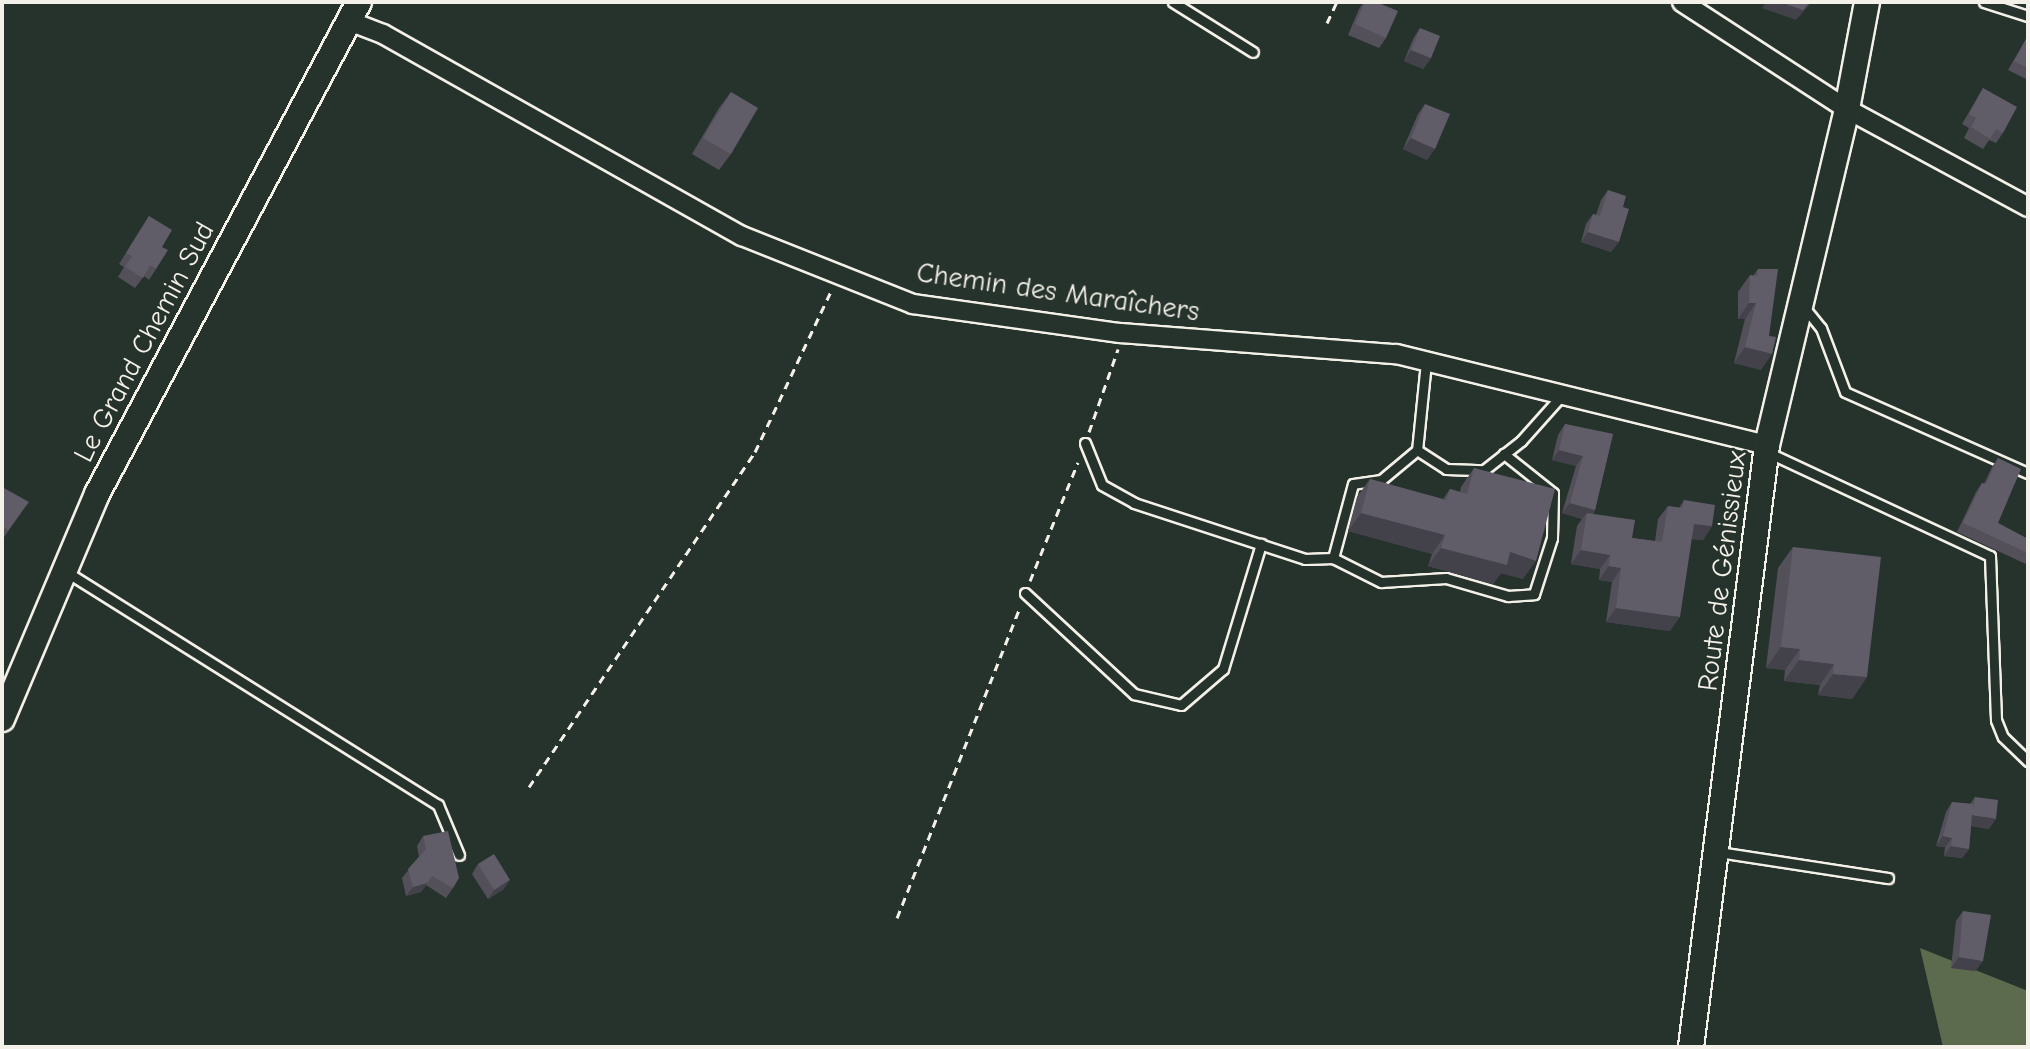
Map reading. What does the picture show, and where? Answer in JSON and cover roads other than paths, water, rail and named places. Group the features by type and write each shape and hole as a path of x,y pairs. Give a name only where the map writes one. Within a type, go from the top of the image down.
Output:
{"street":[{"path":"1682,2 1847,109 2028,207"},
{"name":"Route de Génissieux","path":"1691,1047 1718,852 1766,449 1803,306 1847,109 1867,2"},
{"name":"Chemin des Maraîchers","path":"354,12 383,34 742,236 913,304 1120,333 1396,354 1766,449"},
{"name":"Le Grand Chemin Sud","path":"2,719 97,494 354,12"}],"lane":[{"path":"1173,2 1253,52"},
{"path":"1984,2 2028,16"},
{"path":"1803,306 1821,328 1845,392 2028,473"},
{"path":"1333,558 1353,484 1381,480 1417,450 1426,362"},
{"path":"1417,450 1446,469 1484,470 1562,395"},
{"path":"1085,443 1102,485 1134,503 1305,559 1333,558 1381,582 1446,578 1508,596 1534,594 1552,538 1553,493 1504,454"},
{"path":"1766,449 1990,556 1996,720 2003,737 2028,761"},
{"path":"1025,593 1134,694 1181,705 1223,669 1261,544"},
{"path":"65,571 438,805 459,855"},
{"path":"1718,852 1888,878"}]}
